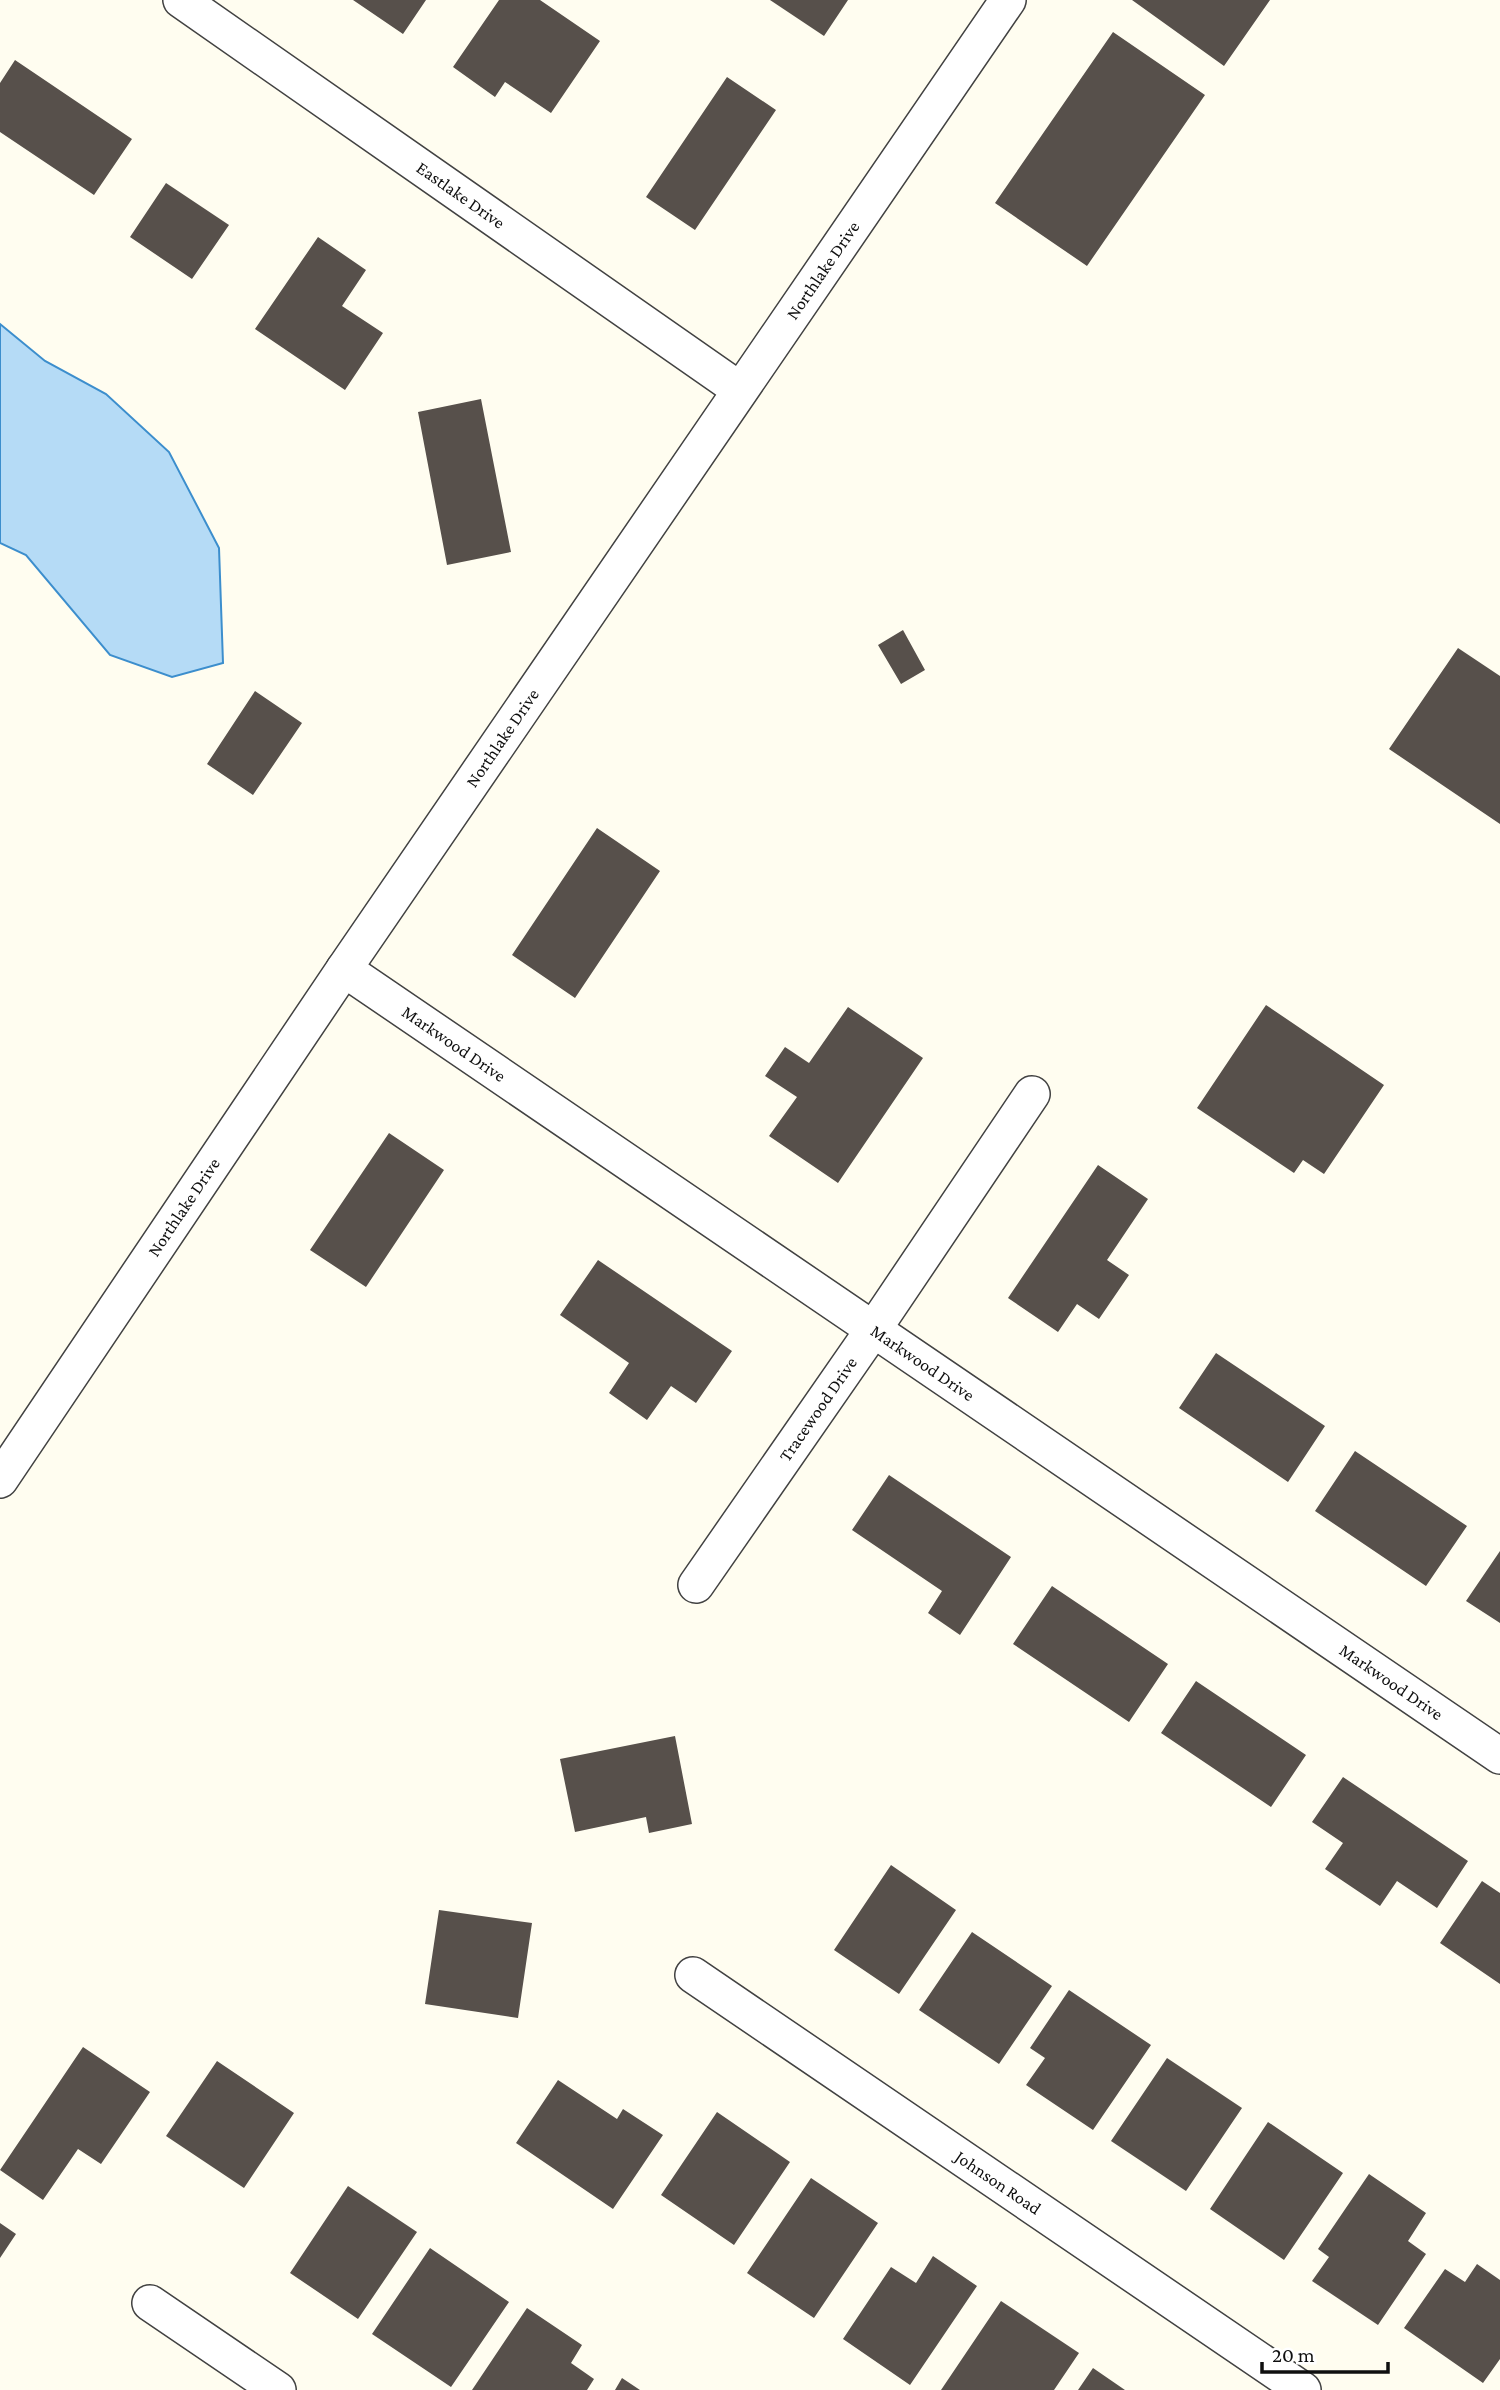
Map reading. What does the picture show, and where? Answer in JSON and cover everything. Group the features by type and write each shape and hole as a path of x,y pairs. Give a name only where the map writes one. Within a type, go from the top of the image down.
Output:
{"street":[{"name":"Eastlake Drive","path":"181,0 740,390"},
{"name":"Northlake Drive","path":"0,1480 344,969 1008,0"},
{"name":"Markwood Drive","path":"344,969 1500,1756"},
{"name":"Tracewood Drive","path":"696,1585 1032,1094"},
{"name":"Johnson Road","path":"693,1975 1303,2390"},
{"path":"150,2303 278,2390"}],"water":[{"path":"0,324 45,361 106,394 169,452 219,548 223,663 172,677 110,655 26,555 0,543"}],"building":[{"path":"353,0 426,0 403,34"},
{"path":"499,0 540,0 600,41 551,113 505,82 495,97 453,67"},
{"path":"770,0 848,0 824,36"},
{"path":"1132,0 1270,0 1224,66"},
{"path":"1113,32 1205,95 1087,266 995,203"},
{"path":"15,60 132,139 94,195 0,132 0,83"},
{"path":"727,77 776,110 695,230 646,197"},
{"path":"166,183 229,225 192,279 130,237"},
{"path":"318,237 366,270 342,306 383,333 345,390 255,329"},
{"path":"481,399 511,552 447,565 418,412"},
{"path":"903,630 925,670 901,684 878,645"},
{"path":"1458,648 1500,676 1500,824 1389,749"},
{"path":"255,691 302,723 253,795 207,764"},
{"path":"597,828 660,871 575,998 512,955"},
{"path":"1266,1005 1384,1085 1324,1174 1303,1160 1294,1173 1197,1108"},
{"path":"848,1007 923,1058 838,1183 769,1136 797,1097 765,1076 785,1047 809,1063"},
{"path":"389,1133 444,1170 366,1287 310,1250"},
{"path":"1098,1165 1148,1199 1107,1260 1129,1275 1099,1319 1077,1304 1058,1332 1008,1298"},
{"path":"598,1260 732,1351 696,1403 671,1386 647,1420 609,1393 629,1363 560,1315"},
{"path":"1216,1353 1325,1426 1288,1482 1179,1408"},
{"path":"1355,1451 1467,1526 1426,1586 1315,1511"},
{"path":"889,1475 1011,1557 960,1635 928,1613 942,1591 852,1530"},
{"path":"1500,1551 1500,1623 1466,1601"},
{"path":"1052,1586 1168,1664 1129,1722 1013,1644"},
{"path":"1196,1681 1306,1755 1271,1807 1161,1733"},
{"path":"675,1736 692,1824 649,1833 646,1817 575,1832 560,1759"},
{"path":"1343,1777 1468,1861 1437,1908 1397,1881 1380,1906 1325,1869 1343,1843 1312,1822"},
{"path":"891,1865 956,1910 899,1994 834,1950"},
{"path":"1482,1881 1500,1893 1500,1984 1440,1943"},
{"path":"439,1910 532,1923 518,2018 425,2004"},
{"path":"972,1932 1052,1986 999,2064 919,2010"},
{"path":"1069,1990 1151,2045 1093,2130 1026,2085 1045,2058 1030,2048"},
{"path":"83,2047 150,2092 101,2164 78,2149 43,2200 0,2170"},
{"path":"1167,2058 1242,2108 1186,2191 1111,2141"},
{"path":"217,2061 294,2113 244,2188 166,2136"},
{"path":"558,2080 617,2119 623,2109 663,2135 613,2209 516,2143"},
{"path":"717,2112 790,2162 734,2245 661,2195"},
{"path":"1268,2122 1343,2173 1284,2260 1210,2209"},
{"path":"1369,2174 1426,2213 1408,2241 1426,2254 1378,2325 1312,2281 1329,2257 1318,2249"},
{"path":"811,2178 878,2223 814,2318 747,2273"},
{"path":"348,2186 417,2232 358,2319 290,2273"},
{"path":"0,2223 16,2234 0,2258"},
{"path":"430,2248 509,2302 451,2387 372,2334"},
{"path":"933,2256 977,2286 910,2385 843,2339 891,2267 916,2283"},
{"path":"1477,2264 1500,2280 1500,2359 1483,2383 1404,2328 1445,2269 1465,2282"},
{"path":"1001,2301 1079,2353 1054,2390 941,2390"},
{"path":"527,2308 582,2345 571,2363 594,2379 587,2390 472,2390"},
{"path":"1093,2368 1125,2390 1078,2390"},
{"path":"622,2378 640,2390 615,2390"}]}
